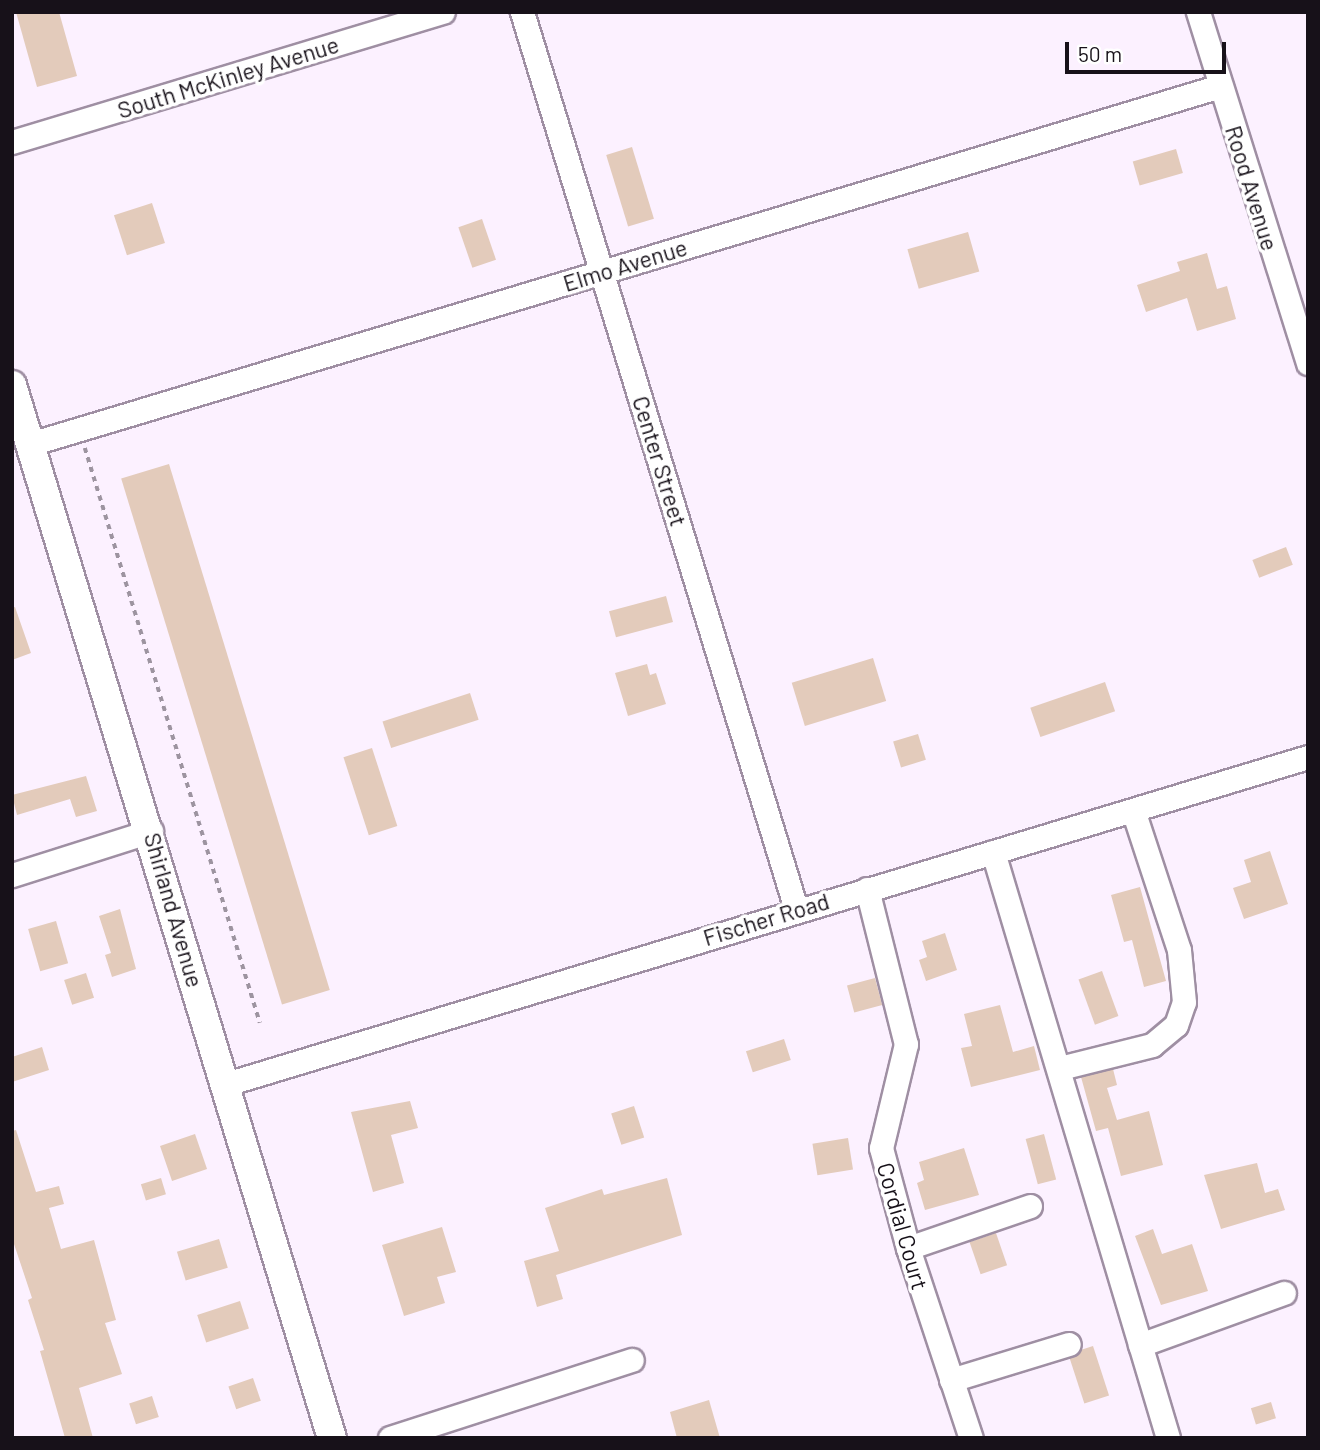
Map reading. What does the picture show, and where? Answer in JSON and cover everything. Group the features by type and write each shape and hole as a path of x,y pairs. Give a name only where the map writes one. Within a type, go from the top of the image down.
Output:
{"street":[{"name":"South McKinley Avenue","path":"12,142 443,12"},
{"name":"Center Street","path":"522,12 796,909"},
{"name":"Rood Avenue","path":"1198,12 1308,363"},
{"name":"Elmo Avenue","path":"30,444 1220,86"},
{"name":"Shirland Avenue","path":"12,385 151,831 332,1438"},
{"name":"Fischer Road","path":"226,1084 796,909 1308,757"},
{"path":"1060,1068 1152,1045 1176,1025 1185,980 1180,950 1133,810"},
{"path":"12,875 151,831"},
{"path":"993,852 1060,1068 1168,1438"},
{"name":"Cordial Court","path":"867,889 906,1044 881,1148 908,1248 971,1438"},
{"path":"908,1248 1030,1206"},
{"path":"1140,1345 1284,1293"},
{"path":"951,1380 1069,1344"},
{"path":"390,1438 632,1360"}],"path":[{"path":"79,429 260,1023"}],"building":[{"path":"16,12 59,12 77,76 37,87"},
{"path":"632,147 654,219 628,227 606,155"},
{"path":"1176,149 1183,173 1140,185 1133,161"},
{"path":"152,203 165,243 127,255 114,215"},
{"path":"482,219 496,260 472,268 458,227"},
{"path":"968,232 979,271 919,289 907,249"},
{"path":"1207,253 1217,289 1227,286 1236,319 1197,331 1187,298 1146,312 1137,285 1180,271 1177,262"},
{"path":"169,464 330,990 282,1005 121,479"},
{"path":"1286,547 1293,565 1259,578 1252,560"},
{"path":"666,596 673,622 616,637 609,611"},
{"path":"15,607 31,653 12,660 12,608"},
{"path":"873,658 886,701 805,726 792,683"},
{"path":"647,664 650,675 656,673 666,704 628,716 615,673"},
{"path":"1105,682 1115,711 1040,737 1030,708"},
{"path":"470,693 479,720 391,748 383,721"},
{"path":"918,734 926,760 901,767 893,742"},
{"path":"372,748 397,826 369,835 343,757"},
{"path":"86,776 97,811 76,817 70,799 17,815 12,795"},
{"path":"1270,851 1288,904 1244,919 1233,888 1251,882 1244,860"},
{"path":"1140,887 1166,981 1144,987 1132,940 1124,942 1111,895"},
{"path":"120,909 136,969 112,977 105,955 111,953 99,916"},
{"path":"56,921 68,963 40,971 28,929"},
{"path":"945,933 957,970 926,981 919,960 927,957 922,941"},
{"path":"1102,971 1118,1016 1095,1025 1079,980"},
{"path":"86,973 94,998 72,1005 64,980"},
{"path":"875,978 882,1005 854,1013 847,986"},
{"path":"1000,1005 1013,1052 1034,1046 1040,1070 971,1087 961,1048 972,1046 964,1014"},
{"path":"784,1039 791,1060 753,1072 746,1051"},
{"path":"42,1047 49,1070 12,1082 12,1057"},
{"path":"1113,1069 1117,1085 1107,1088 1117,1120 1149,1111 1163,1165 1121,1176 1108,1128 1096,1131 1081,1077"},
{"path":"410,1101 418,1128 391,1135 404,1183 373,1192 351,1112"},
{"path":"634,1106 644,1137 621,1145 611,1113"},
{"path":"16,1130 36,1192 59,1186 64,1204 49,1208 61,1249 94,1240 116,1320 105,1323 122,1374 79,1388 93,1438 65,1438 40,1351 44,1350 28,1300 32,1298 12,1238 12,1131"},
{"path":"195,1134 207,1169 172,1181 160,1146"},
{"path":"1044,1134 1056,1179 1038,1184 1026,1139"},
{"path":"848,1138 853,1170 817,1175 812,1144"},
{"path":"964,1148 979,1195 925,1210 917,1183 924,1180 919,1162"},
{"path":"1257,1163 1265,1193 1278,1189 1285,1210 1221,1229 1204,1175"},
{"path":"161,1178 166,1194 146,1200 141,1184"},
{"path":"667,1178 682,1235 556,1275 563,1299 537,1307 524,1261 559,1251 545,1208 602,1189 604,1195"},
{"path":"442,1227 456,1272 437,1277 445,1303 404,1316 382,1245"},
{"path":"1153,1229 1162,1254 1192,1244 1208,1291 1161,1305 1135,1236"},
{"path":"996,1233 1007,1265 981,1274 970,1242"},
{"path":"219,1239 228,1268 186,1281 177,1252"},
{"path":"240,1301 249,1329 206,1342 197,1315"},
{"path":"1093,1346 1109,1395 1084,1403 1068,1354"},
{"path":"253,1378 261,1401 236,1409 228,1386"},
{"path":"152,1396 159,1417 136,1424 129,1403"},
{"path":"709,1400 720,1438 677,1438 670,1412"},
{"path":"1271,1402 1276,1418 1256,1424 1251,1408"}]}
